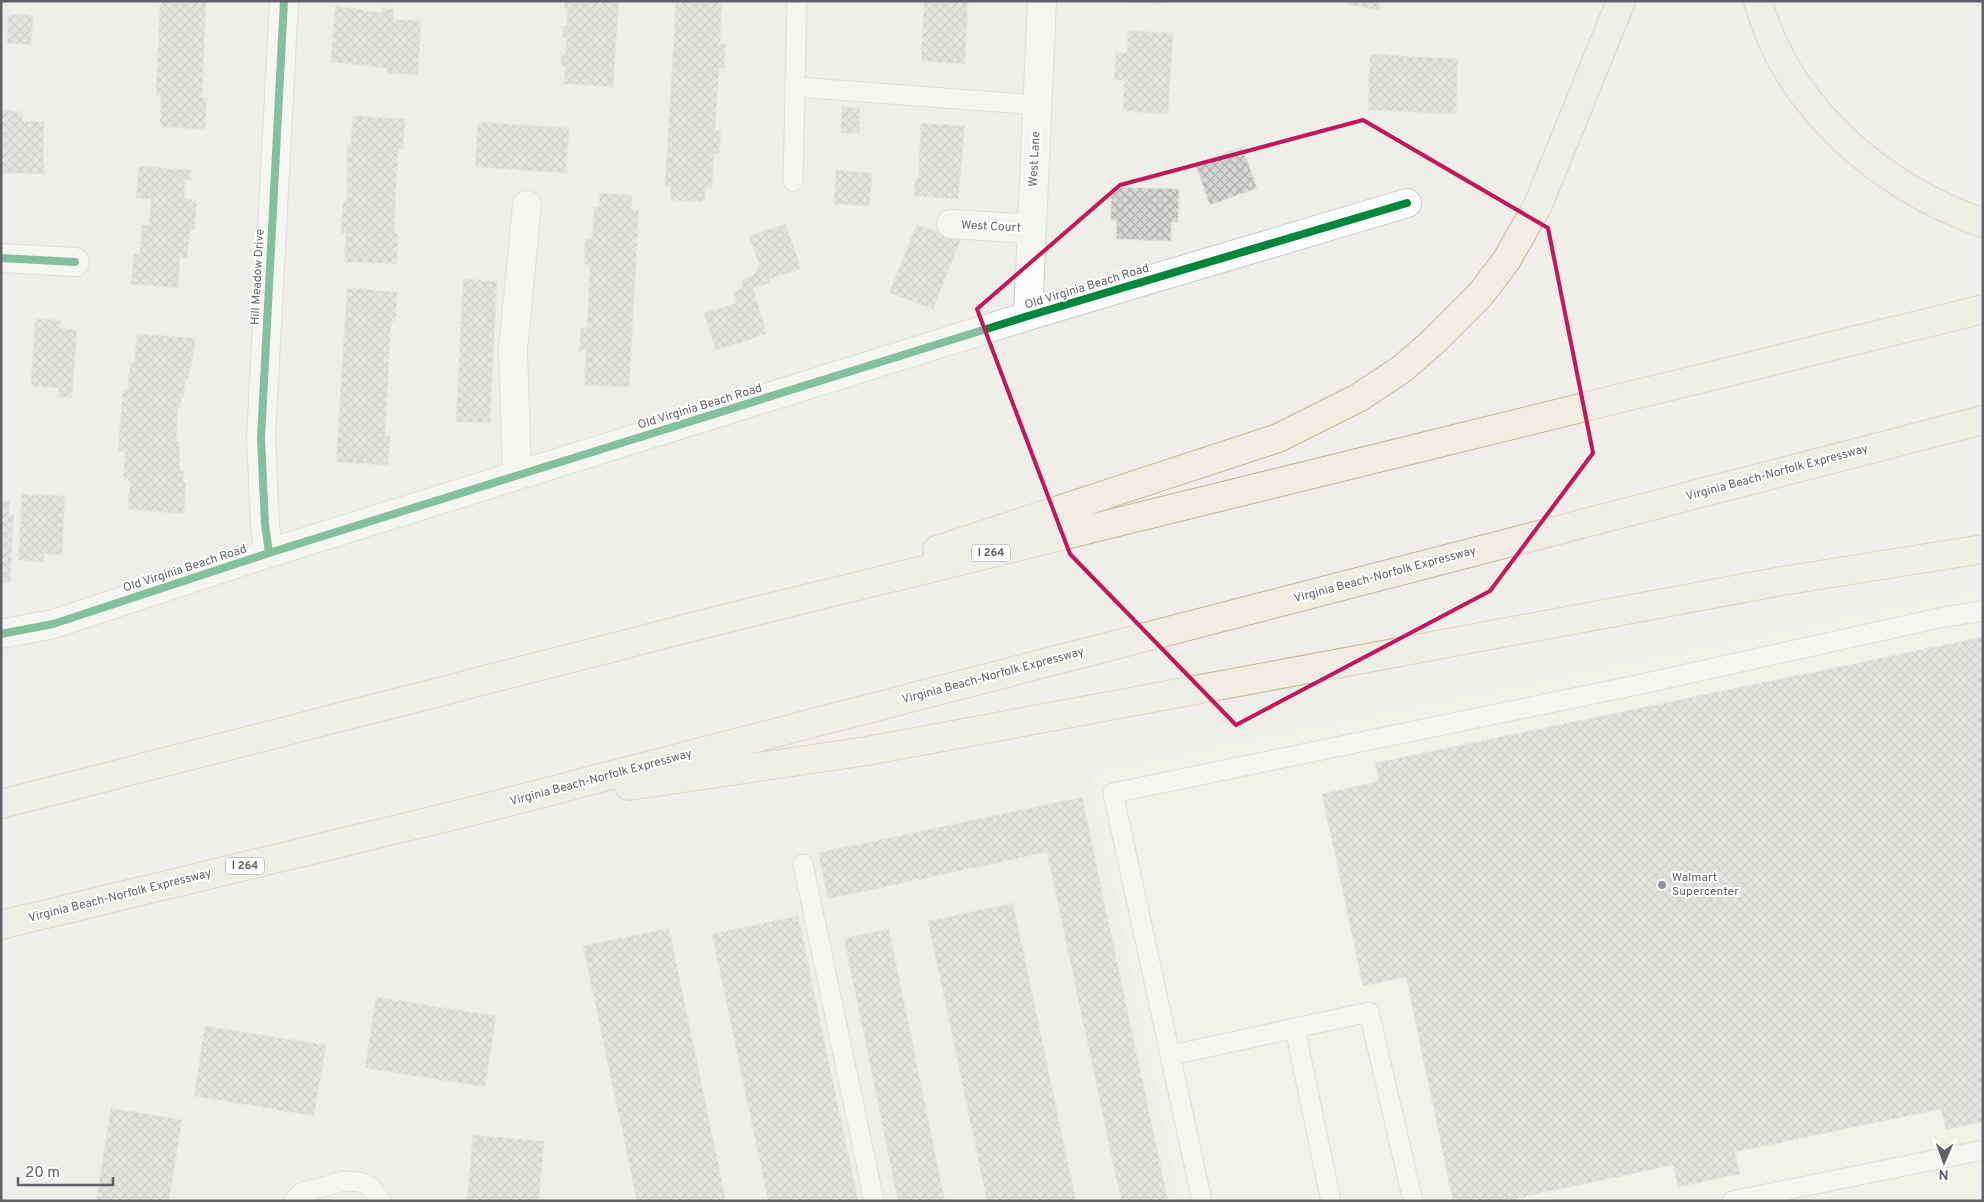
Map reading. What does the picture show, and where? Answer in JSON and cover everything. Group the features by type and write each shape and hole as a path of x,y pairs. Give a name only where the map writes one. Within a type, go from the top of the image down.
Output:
{"highway":[{"path":"728,618 1278,438 1358,398 1402,369 1434,341 1480,295 1506,261 1538,205 1621,1"},
{"path":"1758,1 1776,48 1802,91 1826,122 1863,157 1909,190 1952,212 1983,223"},
{"name":"I 264","path":"1,804 728,618 1983,309"},
{"name":"Virginia Beach-Norfolk Expressway","path":"1,925 488,807 1983,420"},
{"path":"488,807 867,751 1772,583 1983,549"}],"street":[{"name":"Hill Meadow Drive","path":"269,553 265,524 261,438 284,1"},
{"name":"West Lane","path":"1028,316 1042,1"},
{"name":"Old Virginia Beach Road","path":"1,634 53,624 269,553 1028,316 1407,203"},
{"path":"517,476 513,350 527,205"},
{"name":"West Court","path":"951,224 1032,229"},
{"path":"1,258 75,262"}],"lane":[{"path":"793,180 797,1"},
{"path":"796,87 1038,106"},
{"path":"1202,1201 1114,793 1636,685 1944,616 1983,611"},
{"path":"803,864 874,1201"},
{"path":"1172,1055 1369,1012 1414,1201"},
{"path":"1294,1029 1331,1201"},
{"path":"1732,1201 1983,1150"},
{"path":"294,1201 301,1193 344,1181 360,1182 371,1187 381,1201"}],"highlighted area":[{"path":"1363,120 1548,228 1593,453 1490,591 1236,725 1070,554 977,309 1120,185"}],"shaded area":[{"name":"Walmart Supercenter","path":"1983,591 1983,1201 1180,1201 1091,774"}],"building":[{"path":"160,1 206,1 202,97 207,98 205,129 160,127 161,96 156,96"},
{"path":"565,1 619,1 613,87 564,84 565,66 561,66 561,55 565,55 567,38 562,38 568,9 564,9"},
{"path":"676,1 722,1 720,44 726,44 724,68 719,68 715,130 721,131 719,154 714,154 712,188 706,187 705,202 670,200 671,186 665,185"},
{"path":"924,1 968,1 965,64 921,61"},
{"path":"1117,1 1161,1 1161,4"},
{"path":"1347,1 1380,1 1379,10 1347,4"},
{"path":"335,6 382,13 382,8 394,9 393,19 421,21 418,75 387,73 388,68 331,62"},
{"path":"8,14 33,15 31,45 7,43"},
{"path":"1128,31 1173,33 1168,114 1123,111 1124,80 1114,80 1116,52 1127,53"},
{"path":"1370,54 1458,59 1456,114 1368,110"},
{"path":"842,107 860,108 859,133 841,133"},
{"path":"1,110 22,112 22,121 44,122 43,161 45,174 1,173"},
{"path":"353,116 405,119 403,149 398,149 394,233 398,234 397,264 344,262 346,233 341,233 343,202 347,202 347,144 351,145"},
{"path":"478,122 569,128 566,173 475,167"},
{"path":"921,123 965,126 958,199 914,196 915,178 918,179"},
{"path":"1242,147 1257,188 1210,205 1195,163"},
{"path":"139,166 191,170 191,180 185,179 184,199 197,200 194,230 190,229 187,258 180,257 178,288 131,284 134,254 140,254 142,225 149,226 151,199 136,198"},
{"path":"836,170 872,173 870,206 834,204"},
{"path":"1111,187 1179,189 1178,222 1171,222 1171,241 1116,239 1117,220 1111,220"},
{"path":"600,193 632,195 632,209 639,210 629,387 584,385 586,351 579,351 581,327 587,328 590,265 584,264 585,239 592,239 594,207 599,207"},
{"path":"786,224 801,269 769,279 770,283 753,288 767,334 716,350 704,313 737,303 733,291 743,288 741,280 753,276 760,266 749,236"},
{"path":"917,224 960,241 933,309 889,293"},
{"path":"463,279 497,281 490,423 456,422"},
{"path":"347,288 397,292 396,321 391,321 385,436 390,436 388,465 336,462"},
{"path":"35,319 61,320 60,328 77,330 72,397 58,397 59,388 31,386"},
{"path":"137,334 196,338 188,379 185,379 184,397 181,397 181,408 178,408 176,441 179,441 180,471 184,471 183,483 186,483 184,514 128,509 130,481 123,480 125,452 118,451 123,391 128,391 130,363 134,363"},
{"path":"22,494 65,496 62,555 44,554 44,562 18,560"},
{"path":"1,501 10,501 9,515 14,515 10,582 1,582"},
{"name":"Walmart Supercenter","path":"1983,637 1983,1122 1946,1130 1941,1109 1735,1152 1740,1174 1678,1187 1673,1165 1504,1201 1453,1201 1406,977 1363,986 1322,794 1379,781 1375,763"},
{"path":"1082,797 1168,1201 1121,1201 1047,852 828,899 818,853"},
{"path":"1013,903 1076,1201 987,1201 928,921"},
{"path":"798,916 858,1201 768,1201 712,934"},
{"path":"669,928 726,1201 637,1201 583,946"},
{"path":"889,929 945,1201 898,1201 844,938"},
{"path":"376,997 496,1016 485,1087 365,1068"},
{"path":"205,1026 326,1045 314,1116 194,1096"},
{"path":"111,1108 182,1120 169,1201 96,1201"},
{"path":"473,1135 544,1141 539,1201 467,1201"}],"cycle path":[{"path":"269,553 265,524 261,438 284,1"},
{"path":"1,634 53,624 269,553 1028,316 1407,203"},
{"path":"1,258 75,262"}],"place":[{"name":"Walmart Supercenter","path":"1662,885"}]}
